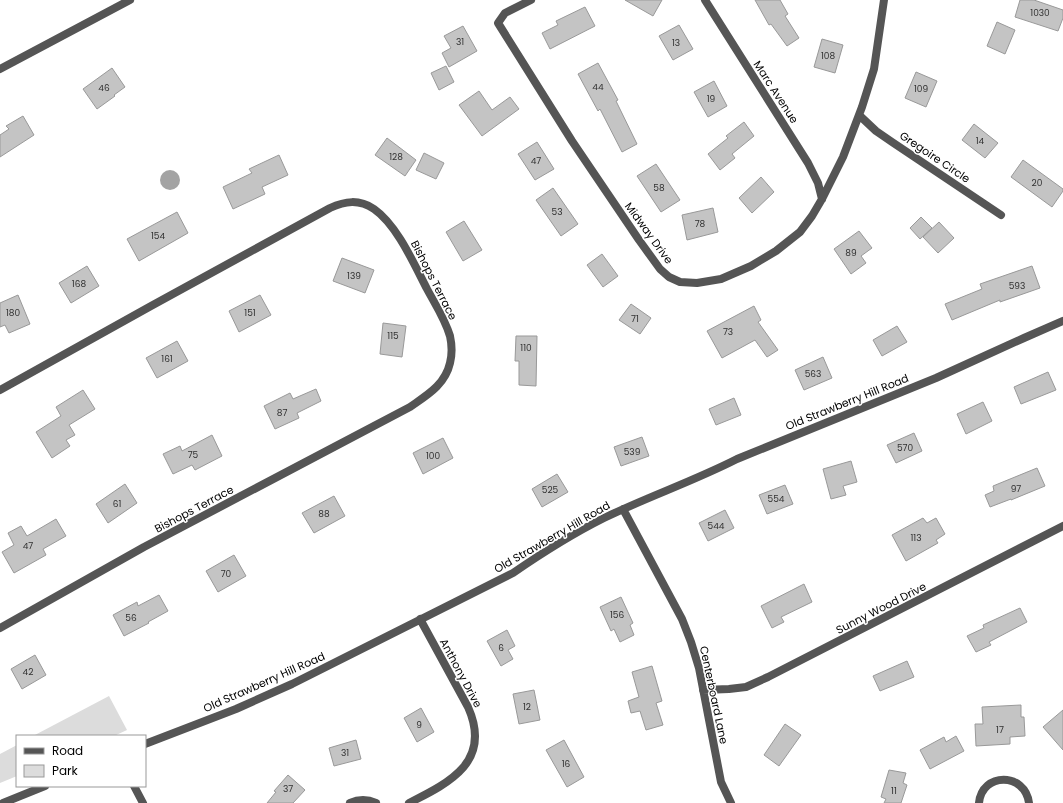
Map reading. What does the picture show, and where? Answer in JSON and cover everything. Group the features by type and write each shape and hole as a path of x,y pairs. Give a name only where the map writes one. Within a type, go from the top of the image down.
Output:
{"street":[{"path":"0,69 130,0"},
{"name":"Midway Drive","path":"530,0 506,13 498,22 572,141 660,269 669,277 680,282 697,283 721,279 751,266 776,251 800,232 812,216 843,156 869,86 874,68 884,0"},
{"name":"Marc Avenue","path":"705,0 808,163 818,183 822,198"},
{"name":"Gregoire Circle","path":"859,115 887,139 1001,215"},
{"name":"Bishops Terrace","path":"0,390 330,208 340,203 348,202 364,204 373,209 384,218 402,241 445,322 450,337 450,363 446,375 441,383 430,393 410,407 144,548 0,628"},
{"name":"Old Strawberry Hill Road","path":"146,744 236,709 292,684 513,573 546,550 623,509 713,471 737,459 936,378 1063,321"},
{"name":"Centerboard Lane","path":"623,509 682,619 699,668 721,782 731,803"},
{"name":"Sunny Wood Drive","path":"703,690 746,687 768,678 1063,526"},
{"name":"Anthony Drive","path":"409,803 457,775 463,769 472,754 476,736 472,716 468,707 420,619"},
{"path":"979,803 981,795 988,785 999,780 1011,781 1021,786 1028,795 1029,803"},
{"path":"3,803 43,787"},
{"path":"135,787 143,803"},
{"path":"350,803 358,800 376,803"}],"green space":[{"path":"109,696 127,730 116,735 35,735"},
{"path":"16,746 16,776 0,783 0,754"}],"shaded area":[{"path":"166,170 174,170 180,176 180,184 174,190 166,190 160,184 160,176"}],"building":[{"path":"625,0 662,0 653,16"},
{"path":"755,0 780,0 788,14 785,16 799,38 787,46 771,24 769,25"},
{"path":"1020,0 1034,0 1063,10 1063,18 1058,31 1015,17"},
{"path":"585,7 595,26 550,49 542,33 558,25 556,21"},
{"path":"997,22 1015,30 1005,54 987,46"},
{"path":"679,25 693,49 673,60 659,36"},
{"path":"463,26 477,51 449,67 442,53 451,48 444,36"},
{"path":"822,39 843,45 835,73 814,67"},
{"path":"598,63 618,100 616,101 637,144 622,152 600,109 598,111 578,74"},
{"path":"446,66 454,82 439,90 431,73"},
{"path":"112,68 125,87 97,109 83,89"},
{"path":"916,72 937,81 926,107 905,98"},
{"path":"714,81 727,106 708,117 694,92"},
{"path":"479,91 492,110 510,97 519,109 482,136 459,105"},
{"path":"23,116 34,135 0,157 0,135 9,129 6,126"},
{"path":"744,122 754,136 732,154 735,158 720,170 708,154 728,138 726,136"},
{"path":"974,124 998,143 985,158 962,140"},
{"path":"387,138 416,160 405,176 375,155"},
{"path":"537,142 554,169 535,180 518,154"},
{"path":"424,153 444,163 436,179 416,170"},
{"path":"279,155 288,175 262,187 265,194 233,209 223,187 252,173 249,169"},
{"path":"1023,160 1063,189 1052,207 1011,177"},
{"path":"656,164 680,200 661,212 637,176"},
{"path":"761,177 774,192 752,213 739,198"},
{"path":"553,188 578,224 561,236 536,200"},
{"path":"713,208 718,232 687,240 682,215"},
{"path":"177,212 188,233 139,261 127,239"},
{"path":"921,217 932,228 920,239 910,228"},
{"path":"464,221 482,250 463,261 446,232"},
{"path":"939,222 954,238 938,253 923,237"},
{"path":"859,231 872,248 861,256 866,263 851,274 834,249"},
{"path":"602,254 618,276 603,287 587,265"},
{"path":"342,258 374,270 365,293 333,281"},
{"path":"87,266 99,286 71,303 59,283"},
{"path":"1032,266 1040,288 1000,302 1000,300 952,320 945,304 982,289 980,284"},
{"path":"18,295 30,324 9,333 5,325 0,327 0,303"},
{"path":"260,295 271,315 239,332 229,311"},
{"path":"631,304 651,318 640,334 619,320"},
{"path":"754,306 761,320 758,322 778,350 767,357 755,340 722,358 707,331"},
{"path":"383,323 406,326 402,357 380,354"},
{"path":"897,326 907,342 882,356 873,340"},
{"path":"516,336 537,336 536,386 519,385 519,361 515,361"},
{"path":"177,341 188,361 157,378 146,358"},
{"path":"823,357 832,378 804,390 795,370"},
{"path":"1048,372 1056,390 1021,404 1014,387"},
{"path":"316,389 321,401 297,413 299,418 275,429 264,406 290,393 293,399"},
{"path":"83,390 95,409 69,425 75,435 66,440 70,446 52,458 36,432 61,416 56,407"},
{"path":"734,398 741,415 716,425 709,409"},
{"path":"983,402 992,421 966,434 957,414"},
{"path":"914,433 922,451 896,463 887,445"},
{"path":"212,435 222,456 195,470 192,465 173,474 163,454 180,446 182,451"},
{"path":"642,437 649,456 621,466 614,447"},
{"path":"443,438 453,458 423,474 413,453"},
{"path":"851,461 857,482 843,486 846,495 831,499 823,469"},
{"path":"1037,468 1045,486 990,507 985,495 994,491 993,486"},
{"path":"557,474 568,492 542,507 532,489"},
{"path":"125,484 137,503 108,523 96,504"},
{"path":"785,485 793,504 767,514 759,495"},
{"path":"334,496 345,516 314,533 302,513"},
{"path":"725,510 734,528 708,541 699,523"},
{"path":"923,518 927,523 936,518 945,534 936,540 938,543 906,561 892,535"},
{"path":"56,519 66,536 43,549 46,555 14,573 2,552 14,545 8,533 21,526 27,536"},
{"path":"234,555 246,576 218,592 206,571"},
{"path":"804,584 812,602 781,617 784,622 772,628 761,606"},
{"path":"159,595 168,611 124,636 113,615 137,602 138,606"},
{"path":"621,597 633,623 630,625 634,635 620,642 614,629 611,631 600,607"},
{"path":"1020,608 1027,622 989,642 991,645 976,652 967,636 984,628 983,625"},
{"path":"507,630 515,646 508,650 513,659 501,666 487,641"},
{"path":"35,655 46,675 22,689 11,669"},
{"path":"907,661 914,677 880,691 873,676"},
{"path":"652,666 662,701 656,703 663,725 646,730 640,711 631,713 628,701 639,697 632,672"},
{"path":"534,690 540,720 519,724 513,694"},
{"path":"1021,705 1021,717 1024,717 1025,736 1010,737 1010,744 976,746 975,724 983,724 982,707"},
{"path":"421,708 434,732 417,742 404,718"},
{"path":"1063,710 1063,750 1043,727"},
{"path":"785,724 801,735 779,766 764,755"},
{"path":"956,736 964,751 930,769 920,750 944,737 946,742"},
{"path":"356,740 361,759 334,766 329,748"},
{"path":"564,740 584,777 567,787 546,750"},
{"path":"889,770 906,773 903,783 907,785 901,803 884,803 886,799 881,797"},
{"path":"288,775 305,790 293,803 267,803 276,792 274,791"}]}
